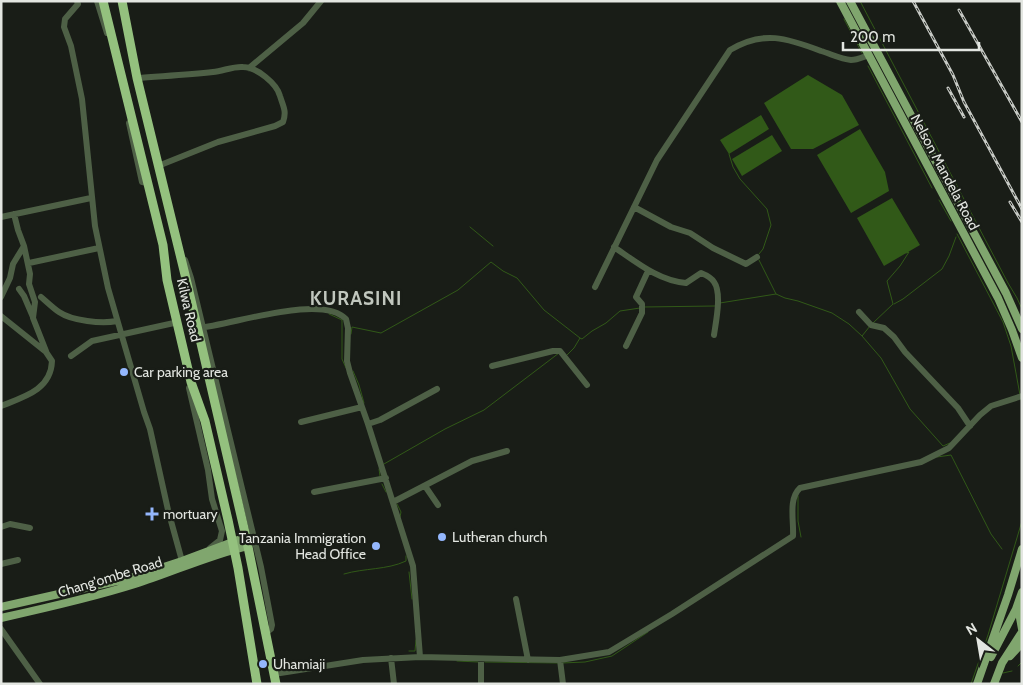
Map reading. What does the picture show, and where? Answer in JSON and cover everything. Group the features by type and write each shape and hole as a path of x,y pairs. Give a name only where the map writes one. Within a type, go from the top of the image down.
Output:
{"highway":[{"name":"Kilwa Road","path":"103,1 163,245 167,280 191,382 205,421 230,531 257,684"},
{"name":"Kilwa Road","path":"123,1 159,166 200,327 275,679"}],"main road":[{"name":"Nelson Mandela Road","path":"840,1 998,298 1022,358"},
{"name":"Nelson Mandela Road","path":"850,1 1006,293 1022,330"},
{"path":"230,531 220,550 232,555 236,560"},
{"name":"Chang'ombe Road","path":"1,607 130,578 202,554 247,542"},
{"name":"Chang'ombe Road","path":"1,618 44,609 135,584 220,550"},
{"path":"978,683 1021,551"},
{"path":"978,683 1016,609 1022,592"},
{"path":"995,684 1002,663 1022,630 1020,618 1022,602"},
{"path":"995,684 1007,660 1022,643"}],"street":[{"path":"77,1 78,4 65,19 64,27 71,46 82,100 91,198 99,248 117,322 150,429 168,510 182,561"},
{"path":"97,1 109,38 142,182 148,183"},
{"path":"249,68 303,23 321,1"},
{"path":"595,286 657,160 730,50 743,42 774,37 792,40 851,60 869,55"},
{"path":"139,78 217,72 242,66 263,75 278,90 286,111 283,122 275,126 218,142 159,166"},
{"path":"1,217 91,198"},
{"path":"634,207 671,226 690,233 746,264 757,256"},
{"path":"14,214 28,263 29,284 35,302 33,318"},
{"path":"1,297 10,278 13,264 24,246"},
{"path":"614,247 648,271 682,283 690,281 700,273 714,280 718,306 714,335"},
{"path":"28,263 99,248"},
{"path":"626,346 642,313 642,304 636,297 648,271"},
{"path":"1,406 38,390 50,374 52,361 46,352 24,296 19,290"},
{"path":"41,297 60,313 69,317 102,323 117,322"},
{"path":"266,633 271,629 272,625 261,567 200,327 305,308 325,310 344,316 348,322 347,361 413,566 420,657"},
{"path":"859,312 871,325 884,328 894,337 905,352 958,408 970,426"},
{"path":"1,316 46,352"},
{"path":"71,356 92,341 178,322 212,497 222,531 220,540 202,554"},
{"path":"492,366 553,351 560,351 587,385"},
{"path":"368,424 380,420 437,389"},
{"path":"275,679 363,660 420,657 560,660 609,652 793,536 793,498 795,492 800,488 921,462 949,448 991,406 1022,396"},
{"path":"301,422 362,407"},
{"path":"393,502 472,461 507,451"},
{"path":"314,492 386,478"},
{"path":"425,486 438,505"},
{"path":"1,528 10,524 30,528"},
{"path":"1,564 18,560"},
{"path":"516,599 528,660"},
{"path":"1,629 40,684"},
{"path":"391,658 394,684"},
{"path":"481,659 481,684"},
{"path":"560,660 563,684"}],"shaded area":[{"path":"808,75 842,95 859,125 813,149 791,149 764,103"},
{"path":"761,115 769,129 729,154 720,140"},
{"path":"860,129 885,172 889,191 851,213 817,155"},
{"path":"772,135 782,151 742,176 732,159"},
{"path":"892,198 920,245 884,266 857,218"}],"waterway":[{"path":"860,1 1022,309"},
{"path":"844,19 862,53"},
{"path":"868,66 932,188"},
{"path":"729,154 733,167 740,179 767,209 771,225 763,249 759,254"},
{"path":"939,200 951,221"},
{"path":"470,227 493,246"},
{"path":"957,234 1003,322 1011,346 1020,395"},
{"path":"894,304 942,269 956,237"},
{"path":"873,323 893,304 887,281 909,252 906,253"},
{"path":"759,260 776,294"},
{"path":"351,334 352,327 381,333 458,290 491,262 517,278 544,310 580,338"},
{"path":"720,303 776,294 832,313 849,324 862,336"},
{"path":"644,307 715,306"},
{"path":"567,355 580,338 582,339 606,323 620,311 640,308"},
{"path":"329,314 342,320 342,359 346,368"},
{"path":"870,326 862,336 881,358 910,409 943,446 950,443"},
{"path":"384,464 445,429 484,410 559,353"},
{"path":"353,371 364,403"},
{"path":"1021,398 1022,406"},
{"path":"937,457 951,455 991,534 1002,549"},
{"path":"379,469 380,476"},
{"path":"382,484 386,492"},
{"path":"798,496 798,521 801,537"},
{"path":"397,504 401,512 400,517"},
{"path":"971,684 988,635 1022,521"},
{"path":"344,574 399,564 406,561 406,556"},
{"path":"409,572 412,599"},
{"path":"562,663 585,662 612,656 648,632"},
{"path":"409,651 415,651 416,640"},
{"path":"457,661 478,662"},
{"path":"485,662 558,663"},
{"path":"1018,666 1022,662"},
{"path":"1003,673 1012,671"}],"railway":[{"path":"913,1 953,75 964,102 1022,209"},
{"path":"959,10 1022,122"},
{"path":"948,88 964,117"},
{"path":"1010,202 1022,222"}],"place":[{"name":"Car parking area","path":"124,372"},
{"name":"mortuary","path":"152,514"},
{"name":"Lutheran church","path":"442,537"},
{"name":"Tanzania Immigration Head Office","path":"376,546"},
{"name":"Uhamiaji","path":"263,664"}],"district":[{"name":"KURASINI","path":"356,298"}]}
